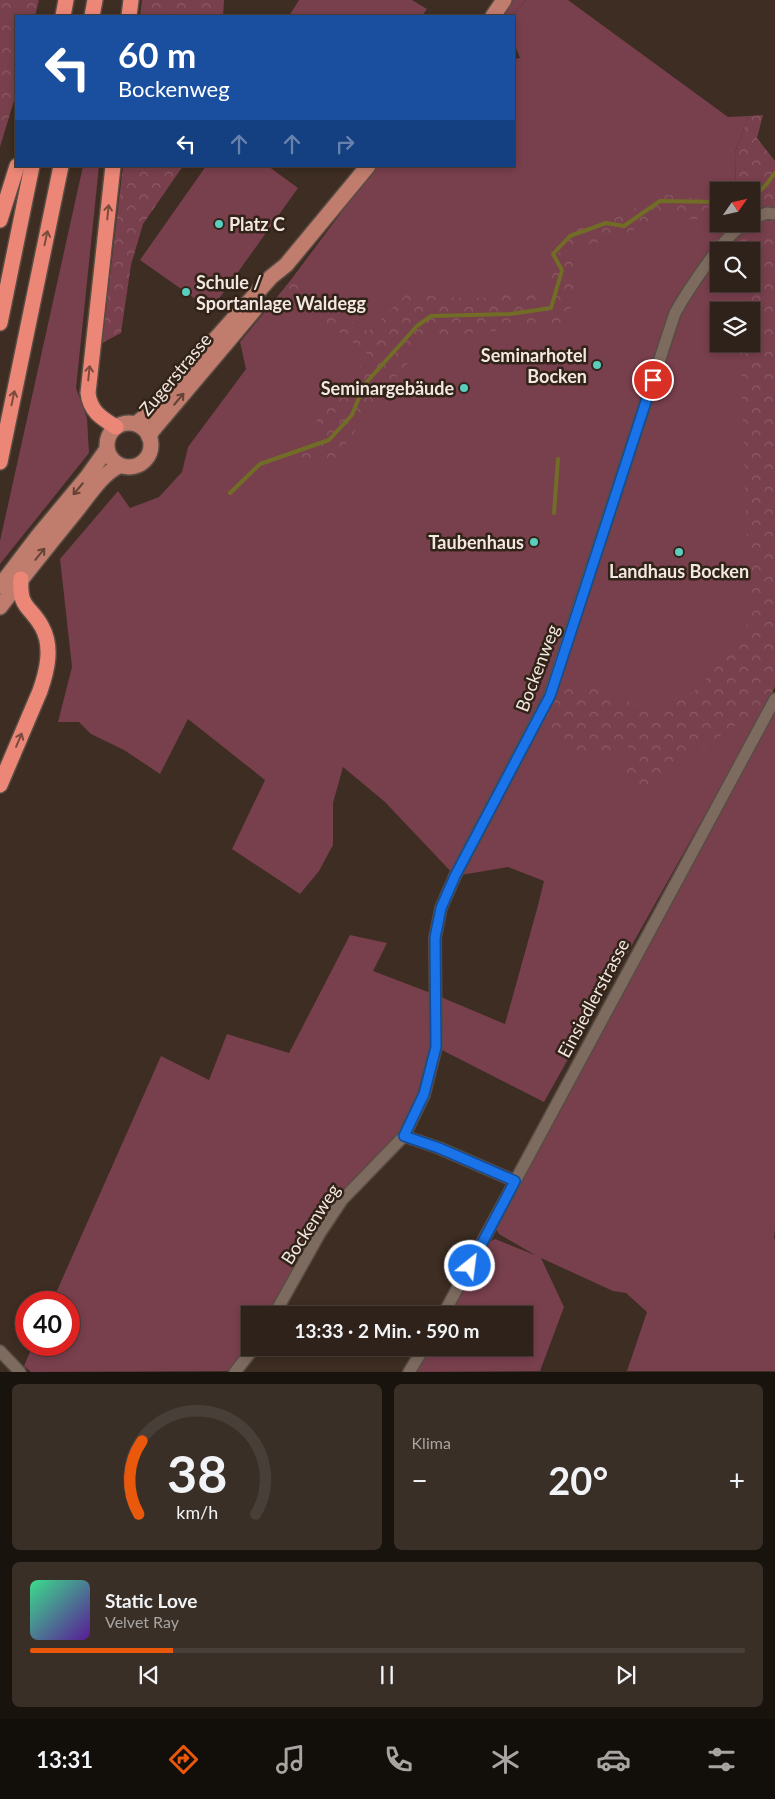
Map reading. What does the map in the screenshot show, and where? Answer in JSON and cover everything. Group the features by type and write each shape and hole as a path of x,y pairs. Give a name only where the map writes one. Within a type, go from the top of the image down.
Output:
{"highway":[{"path":"63,15 66,0"},
{"path":"92,15 96,0"},
{"path":"129,15 131,0"},
{"path":"0,220 17,167"},
{"path":"0,322 32,167"},
{"path":"0,462 61,167"},
{"path":"113,167 88,393 91,406 96,414 116,427"},
{"path":"0,785 40,691 48,659 48,643 45,632 38,620 24,604 20,593 21,579"}],"main road":[{"path":"494,15 504,0"},
{"name":"Zugerstrasse","path":"136,424 150,412 271,277 286,265 367,167"},
{"name":"Zugerstrasse","path":"119,466 132,468 144,462 150,450 149,437 152,431 277,282 286,265"},
{"name":"Zugerstrasse","path":"116,427 127,423 136,424 149,437"},
{"path":"0,586 87,477 107,449 109,435 116,427"},
{"path":"0,607 97,486 114,468 119,466 111,459 107,449"}],"street":[{"path":"760,216 767,213 775,214"},
{"name":"Bockenweg","path":"279,1306 320,1233 342,1200 404,1136 424,1094 436,1047 435,938 441,908 455,876 550,696 676,314 685,295 728,237 734,232"},
{"name":"Einsiedlerstrasse","path":"448,1306 775,699"},
{"path":"404,1136 439,1148 515,1181"},
{"path":"0,1351 20,1372"},
{"path":"236,1372 248,1356"},
{"path":"409,1372 419,1356"}],"green space":[{"path":"0,0 39,0 35,15 15,15 15,97 0,147"},
{"path":"142,0 224,0 223,15 140,15"},
{"path":"299,0 412,0 427,9 423,15 290,15"},
{"path":"501,0 526,0 513,15 492,15"},
{"path":"526,0 568,0 728,117 749,116 735,152 736,182 710,182 710,232 751,232 752,242 710,242 710,292 755,292 755,302 710,302 710,352 758,352 775,686 767,704 544,1102 436,1047 431,1049 421,1092 398,1135 363,1171 276,1306 241,1306 242,1356 231,1371 31,1372 24,1366 28,1356 80,1356 80,1291 57,1291 161,1056 209,1080 227,1034 289,1053 350,935 387,943 373,971 505,1024 544,881 508,867 455,876 385,802 343,767 333,803 333,845 319,871 300,894 232,849 265,780 188,719 160,774 124,750 91,734 79,722 58,722 72,667 60,559 118,491 130,508 159,497 182,472 188,447 246,369 240,342 290,281 375,167 515,167 515,59 520,58 515,46 515,15 513,15"},
{"path":"763,115 757,138 775,161 775,686 767,704 637,792 624,775 633,754 632,749 622,745 616,750 586,759 574,749 575,743 569,739 560,746 547,736 552,726 538,718 555,678 604,689 656,715 700,687 750,621 740,352 760,352 760,302 743,302 746,292 760,292 760,242 712,242 711,234 712,232 760,232 760,182 736,182 735,152 749,116"},
{"path":"83,167 99,167 76,388 87,418 89,453 0,564 0,541"},
{"path":"123,167 182,167 143,224 131,265 121,333 102,343"},
{"name":"Platz C","path":"205,167 269,167 298,188 211,310 140,260"},
{"path":"662,194 710,200 710,216 693,220 671,213 612,240 578,246 569,323 427,338 329,465 301,457 324,404 370,356 284,289 290,281 368,332 407,294 469,299 548,290 567,227 618,217"},
{"path":"775,692 775,1371 627,1371 647,1312 626,1293 613,1291 541,1258 564,1307 540,1371 413,1372 423,1356 533,1356 533,1306 452,1306 488,1243 495,1239 535,1255 499,1234 496,1229 749,747"}],"waterway":[{"path":"760,191 775,173"},
{"path":"230,493 260,464 329,440 352,415 364,385 417,326 431,316 510,314 551,308 562,270 553,254 570,236 606,223 624,226 660,201 710,202"},
{"path":"554,513 558,459"}],"place":[{"name":"Platz C","path":"219,224"},
{"name":"Schule / Sportanlage Waldegg","path":"186,292"},
{"name":"Seminarhotel Bocken","path":"597,365"},
{"name":"Seminargebäude","path":"464,388"},
{"name":"Taubenhaus","path":"534,542"},
{"name":"Landhaus Bocken","path":"679,552"}],"route":[{"path":"470,1266 515,1181 439,1148 404,1136 424,1094 436,1047 436,932 441,908 455,876 550,696 653,380"}]}
